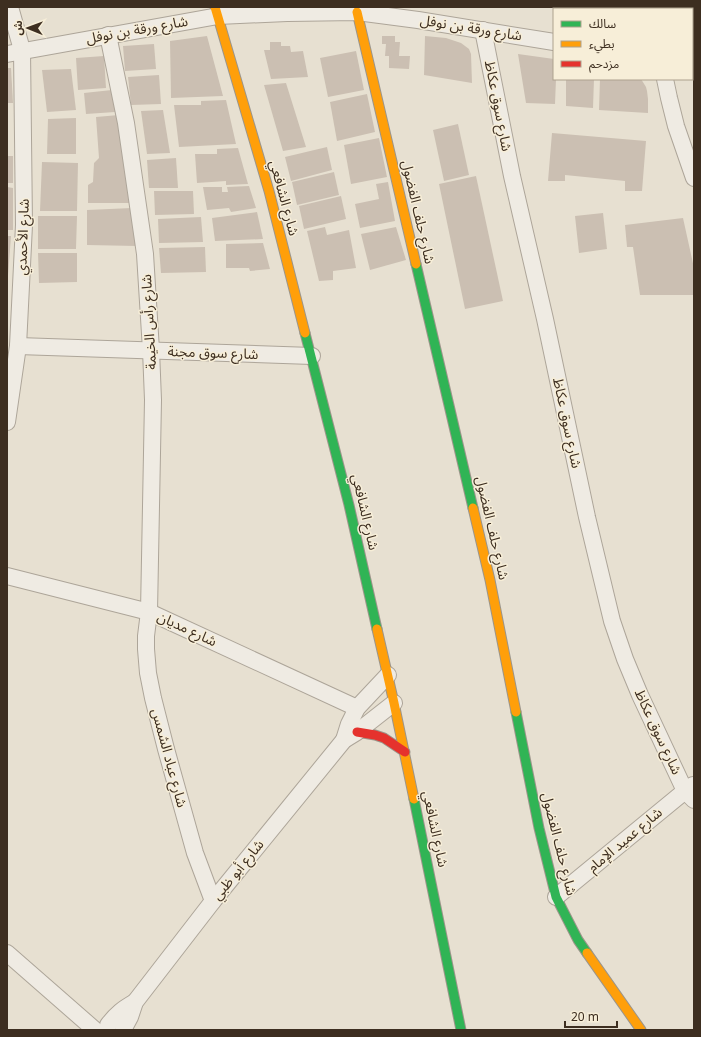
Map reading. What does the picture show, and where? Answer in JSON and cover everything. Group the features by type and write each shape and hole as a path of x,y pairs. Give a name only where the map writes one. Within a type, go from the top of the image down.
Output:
{"street":[{"name":"شارع الأحمدي","path":"7,422 18,346 24,226 15,52 10,7"},
{"name":"شارع ورقة بن نوفل","path":"15,52 108,35 217,11 287,13 357,12 418,20 553,42"},
{"name":"شارع الشافعي","path":"217,11 268,191 350,504 405,752 461,1030"},
{"name":"شارع حلف الفضول","path":"357,12 490,580 539,828 556,897 578,940 641,1030"},
{"name":"شارع سوق عكاظ","path":"483,30 512,176 545,320 587,517 612,621 637,688 691,792"},
{"name":"شارع رأس الخيمة","path":"108,35 126,123 145,254 153,400 149,612"},
{"path":"666,80 676,126 694,178"},
{"name":"شارع سوق مجنة","path":"18,346 312,356"},
{"name":"شارع مديان","path":"7,576 149,612 357,708"},
{"name":"شارع عباد الشمس","path":"149,612 146,636 148,673 166,749 195,853 213,901"},
{"name":"شارع أبو ظبي","path":"351,736 348,724 357,708 388,675"},
{"name":"شارع أبو ظبي","path":"108,1029 115,1016 135,1002 213,901 351,736 394,703"},
{"path":"351,736 375,735 384,738 405,752"},
{"name":"شارع عميد الإمام","path":"556,897 691,792"},
{"path":"7,953 108,1029"}],"building":[{"path":"603,7 639,7 639,8"},
{"path":"207,36 223,96 171,98 170,41"},
{"path":"382,36 395,36 395,42 400,42 399,56 410,56 409,69 389,68 389,56 385,56 386,44 382,44"},
{"path":"425,36 446,38 461,43 469,49 471,54 472,83 424,75"},
{"path":"270,42 281,42 281,46 290,46 291,52 303,51 308,77 271,79 264,50 270,50"},
{"path":"154,44 156,69 125,71 123,46"},
{"path":"356,51 364,90 328,97 320,58"},
{"path":"518,54 553,59 553,80 556,80 555,104 526,103"},
{"path":"104,56 106,88 78,90 76,58"},
{"path":"7,68 11,68 13,103 7,103"},
{"path":"71,69 76,110 47,112 42,70"},
{"path":"159,75 161,104 131,105 128,77"},
{"path":"566,80 594,80 593,108 566,106"},
{"path":"600,80 642,80 646,87 648,113 599,110"},
{"path":"286,83 306,147 283,151 264,85"},
{"path":"112,90 115,112 86,114 84,93"},
{"path":"367,94 375,132 337,141 330,102"},
{"path":"226,100 236,144 179,147 174,105 201,105 201,101"},
{"path":"163,110 170,153 147,154 141,111"},
{"path":"119,115 131,203 88,203 88,185 93,182 94,163 99,158 96,117"},
{"path":"76,118 76,154 47,154 48,119"},
{"path":"458,124 469,175 444,181 433,130"},
{"path":"552,133 646,141 642,191 625,191 625,181 565,175 565,181 548,181"},
{"path":"379,138 387,177 351,184 344,145"},
{"path":"327,147 332,170 291,181 285,157"},
{"path":"238,148 248,184 226,185 226,181 197,183 195,154 217,154 217,149"},
{"path":"7,156 13,156 13,183 7,183"},
{"path":"176,158 178,188 149,188 147,160"},
{"path":"42,162 78,163 77,211 40,211"},
{"path":"334,172 339,195 297,205 292,182"},
{"path":"476,176 503,301 465,309 439,184"},
{"path":"388,182 395,221 360,228 355,204 379,199 376,184"},
{"path":"249,186 256,208 231,212 229,208 207,210 203,187 222,187 222,192 228,192 227,187"},
{"path":"7,187 13,188 13,230 7,230"},
{"path":"154,191 193,191 194,214 155,215"},
{"path":"341,196 346,219 304,229 299,206"},
{"path":"132,208 137,246 87,245 87,210"},
{"path":"257,212 263,239 215,241 212,218"},
{"path":"603,213 607,249 579,253 575,216"},
{"path":"38,216 77,216 76,249 38,249"},
{"path":"201,217 203,242 159,243 158,219"},
{"path":"683,218 694,268 694,295 640,295 633,247 627,247 625,225"},
{"path":"325,227 327,235 349,230 356,268 333,271 333,280 319,281 307,231"},
{"path":"396,227 406,260 370,270 361,234"},
{"path":"7,236 11,236 8,276 7,276"},
{"path":"263,243 270,269 250,271 249,268 226,268 226,244"},
{"path":"205,247 206,272 161,273 159,248"},
{"path":"38,253 77,253 77,282 39,283"}],"traffic: fast":[{"path":"416,264 473,508"},
{"path":"305,333 349,505 377,629"},
{"path":"516,712 539,828 556,897 578,940 587,953"},
{"path":"414,799 461,1030"}],"traffic: slow":[{"path":"215,7 269,191 305,333"},
{"path":"357,12 416,264"},
{"path":"473,508 490,580 516,712"},
{"path":"377,629 414,799"},
{"path":"587,953 641,1030"}],"traffic: jam":[{"path":"357,732 384,738 405,752"}]}
